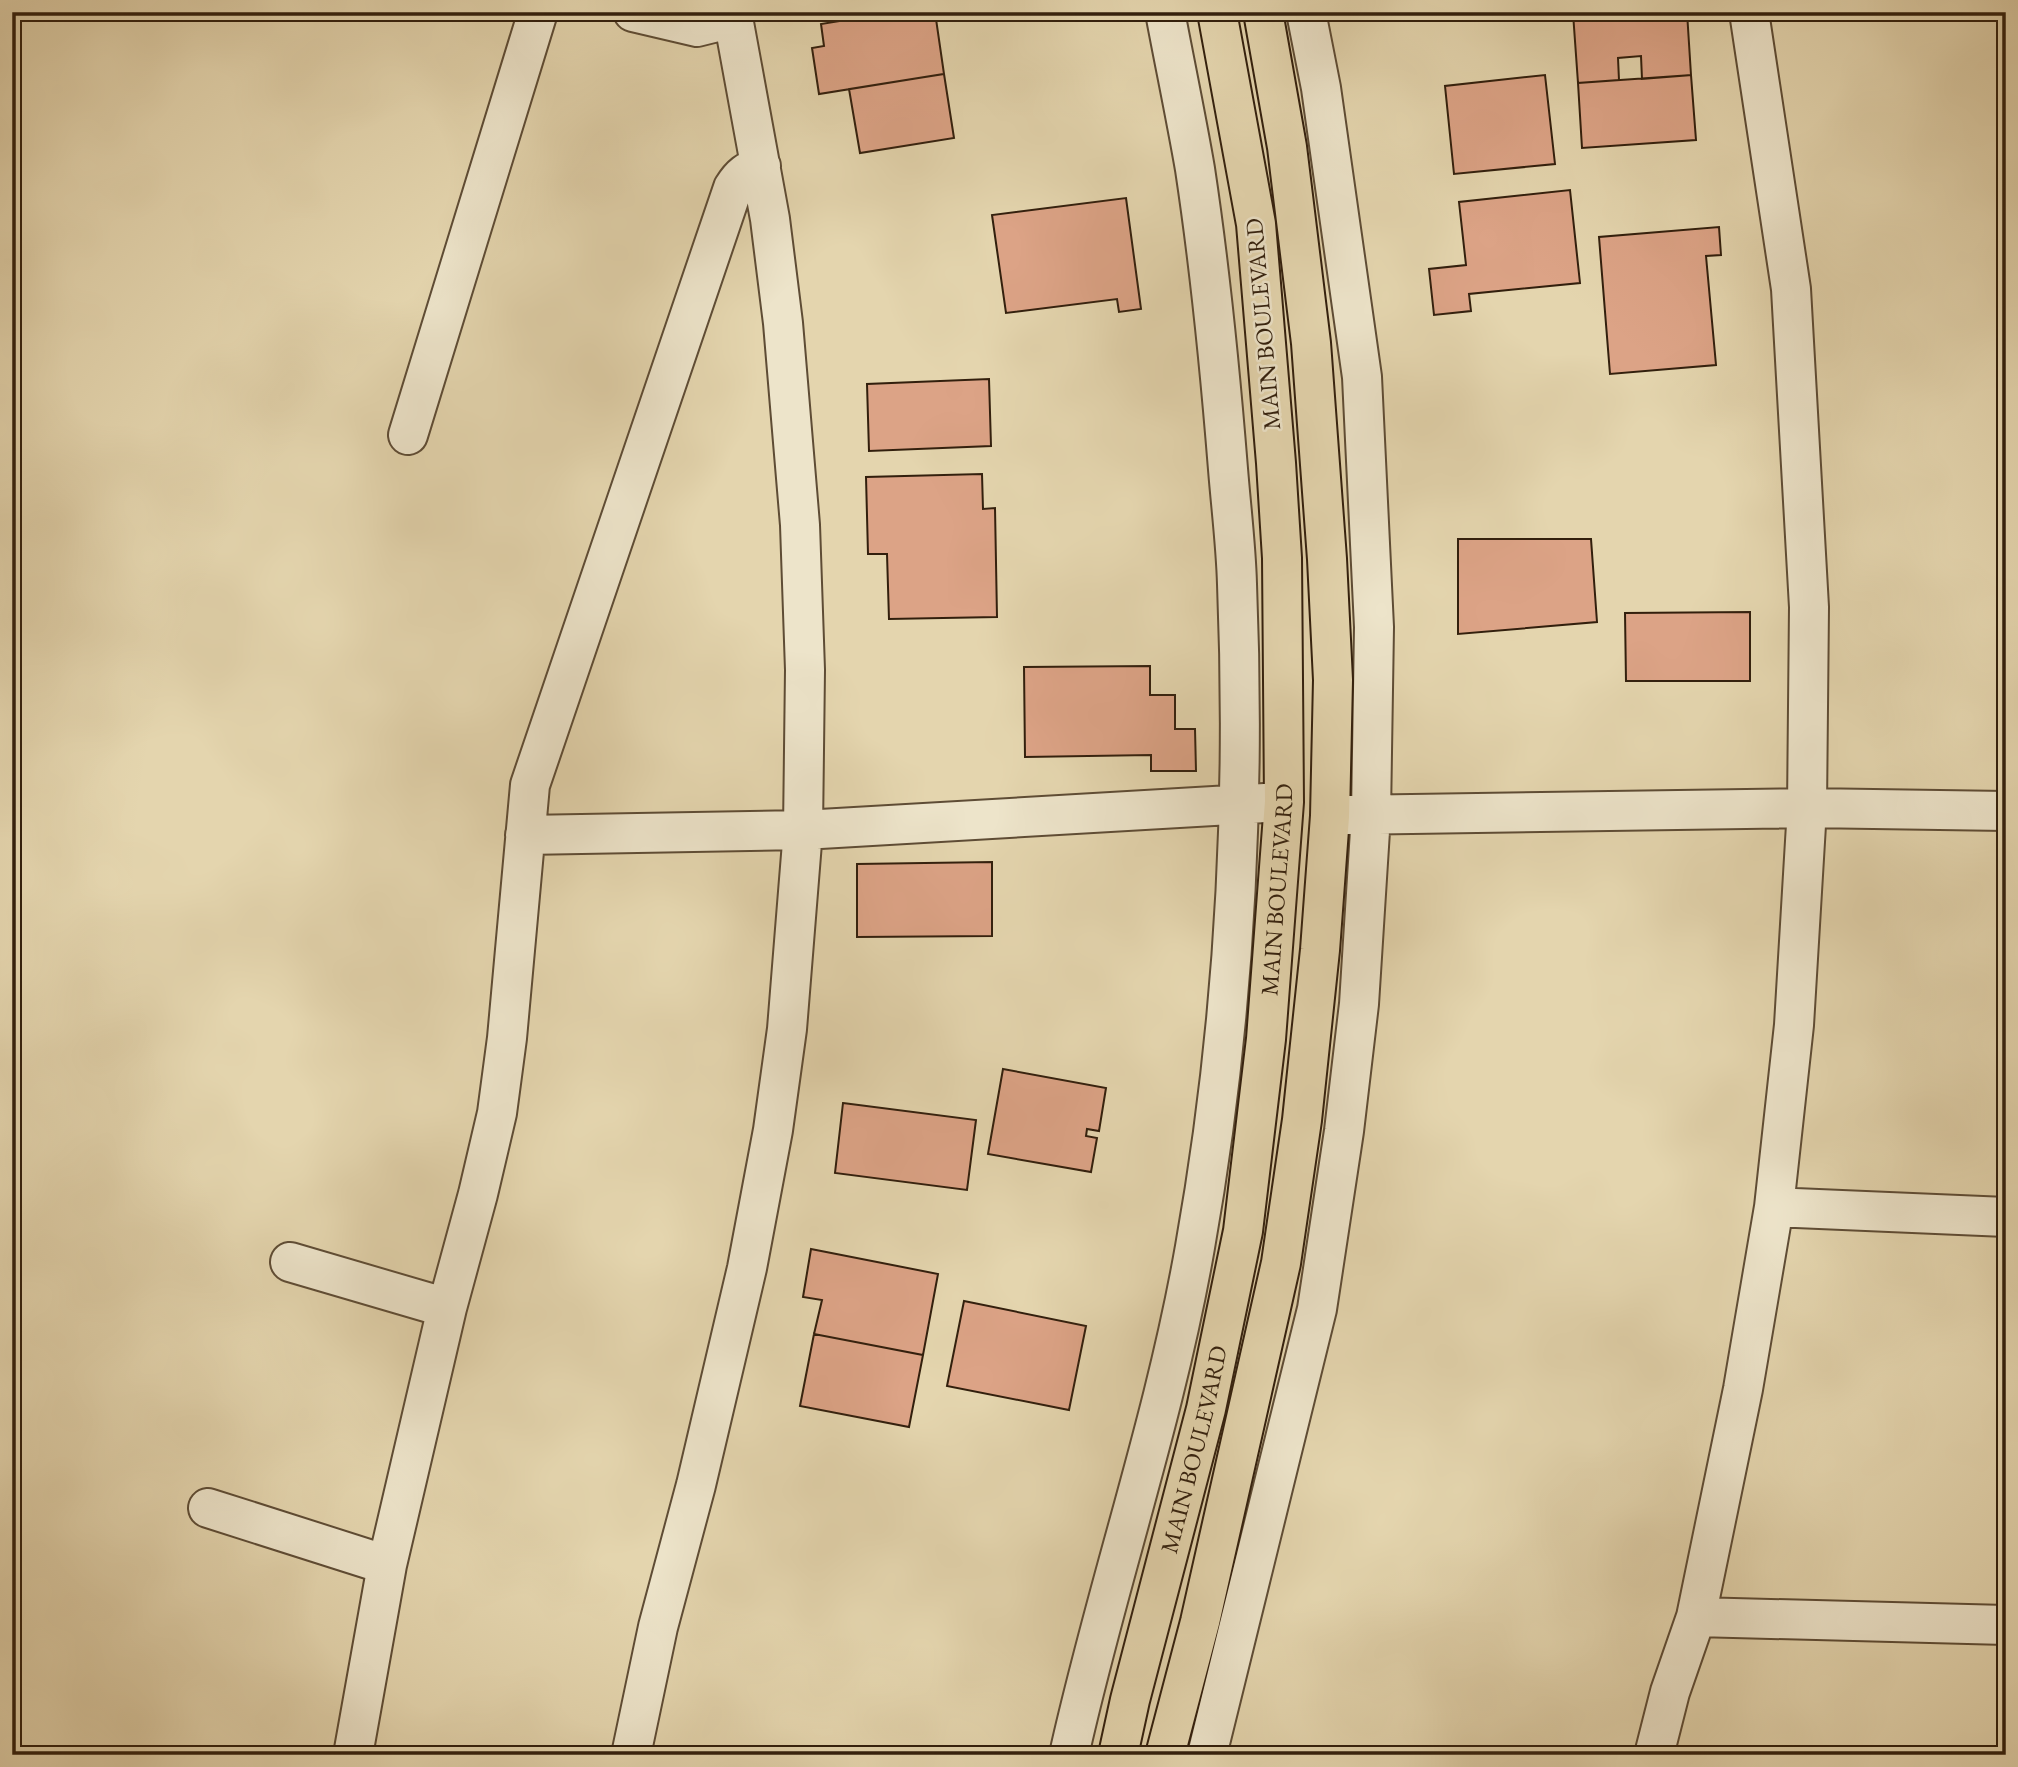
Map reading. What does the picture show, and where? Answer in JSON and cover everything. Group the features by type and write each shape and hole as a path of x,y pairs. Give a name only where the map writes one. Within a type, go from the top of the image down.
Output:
{"main road":[{"name":"MAIN BOULEVARD","path":"1118,1755 1206,1409 1243,1231 1266,1039 1284,802 1282,558 1273,423 1256,224 1217,12"},
{"name":"MAIN BOULEVARD","path":"1165,1755 1200,1622 1281,1263 1321,950 1330,816 1333,680 1311,343 1287,147 1263,12"},
{"path":"1154,1609 1200,1622"}],"street":[{"path":"408,435 538,12"},
{"path":"631,1755 658,1627 696,1485 747,1268 773,1130 786,1030 803,830 804,670 800,525 783,323 770,219 733,15 697,27 633,12"},
{"path":"1069,1755 1142,1479 1179,1330 1196,1244 1222,1059 1236,893 1239,804 1237,583 1219,357 1195,170 1165,12"},
{"path":"1207,1755 1317,1309 1344,1131 1359,1004 1371,815 1374,627 1362,377 1321,88 1306,12"},
{"path":"1654,1755 1670,1692 1696,1617 1743,1390 1774,1207 1794,1025 1808,808 1808,607 1791,289 1749,12"},
{"path":"353,1755 387,1565 447,1308 497,1114 507,1038 530,785 733,188 740,176 761,166"},
{"path":"525,835 803,830 1284,802"},
{"path":"1330,816 1808,808 2006,811"},
{"path":"1774,1207 2006,1217"},
{"path":"290,1262 447,1308"},
{"path":"208,1508 387,1565"},
{"path":"1696,1617 2006,1625"}],"building":[{"path":"895,12 935,12 944,74 819,94 812,48 824,46 821,24"},
{"path":"1687,12 1691,75 1642,79 1641,56 1618,58 1619,80 1578,83 1573,13"},
{"path":"944,74 954,138 860,153 849,89"},
{"path":"1545,75 1555,164 1454,174 1445,86"},
{"path":"1691,75 1696,140 1582,148 1578,83"},
{"path":"1570,190 1580,283 1469,294 1471,311 1434,315 1429,269 1466,265 1459,202"},
{"path":"1126,198 1141,309 1119,312 1117,299 1006,313 992,215"},
{"path":"1719,227 1721,255 1706,256 1716,365 1610,374 1599,237"},
{"path":"989,379 991,446 869,451 867,384"},
{"path":"982,474 983,509 995,508 997,617 889,619 887,554 868,554 866,477"},
{"path":"1458,539 1591,539 1597,622 1458,634"},
{"path":"1750,612 1750,681 1626,681 1625,613"},
{"path":"1150,666 1150,695 1175,695 1175,729 1195,729 1196,771 1151,771 1151,755 1025,757 1024,667"},
{"path":"992,862 992,936 857,937 857,864"},
{"path":"1003,1069 1106,1088 1099,1131 1087,1129 1086,1136 1097,1138 1091,1172 988,1154"},
{"path":"843,1103 976,1120 967,1190 835,1173"},
{"path":"811,1249 938,1274 923,1355 814,1334 822,1300 803,1297"},
{"path":"964,1301 1086,1326 1069,1410 947,1386"},
{"path":"814,1334 923,1355 909,1427 800,1406"}]}
